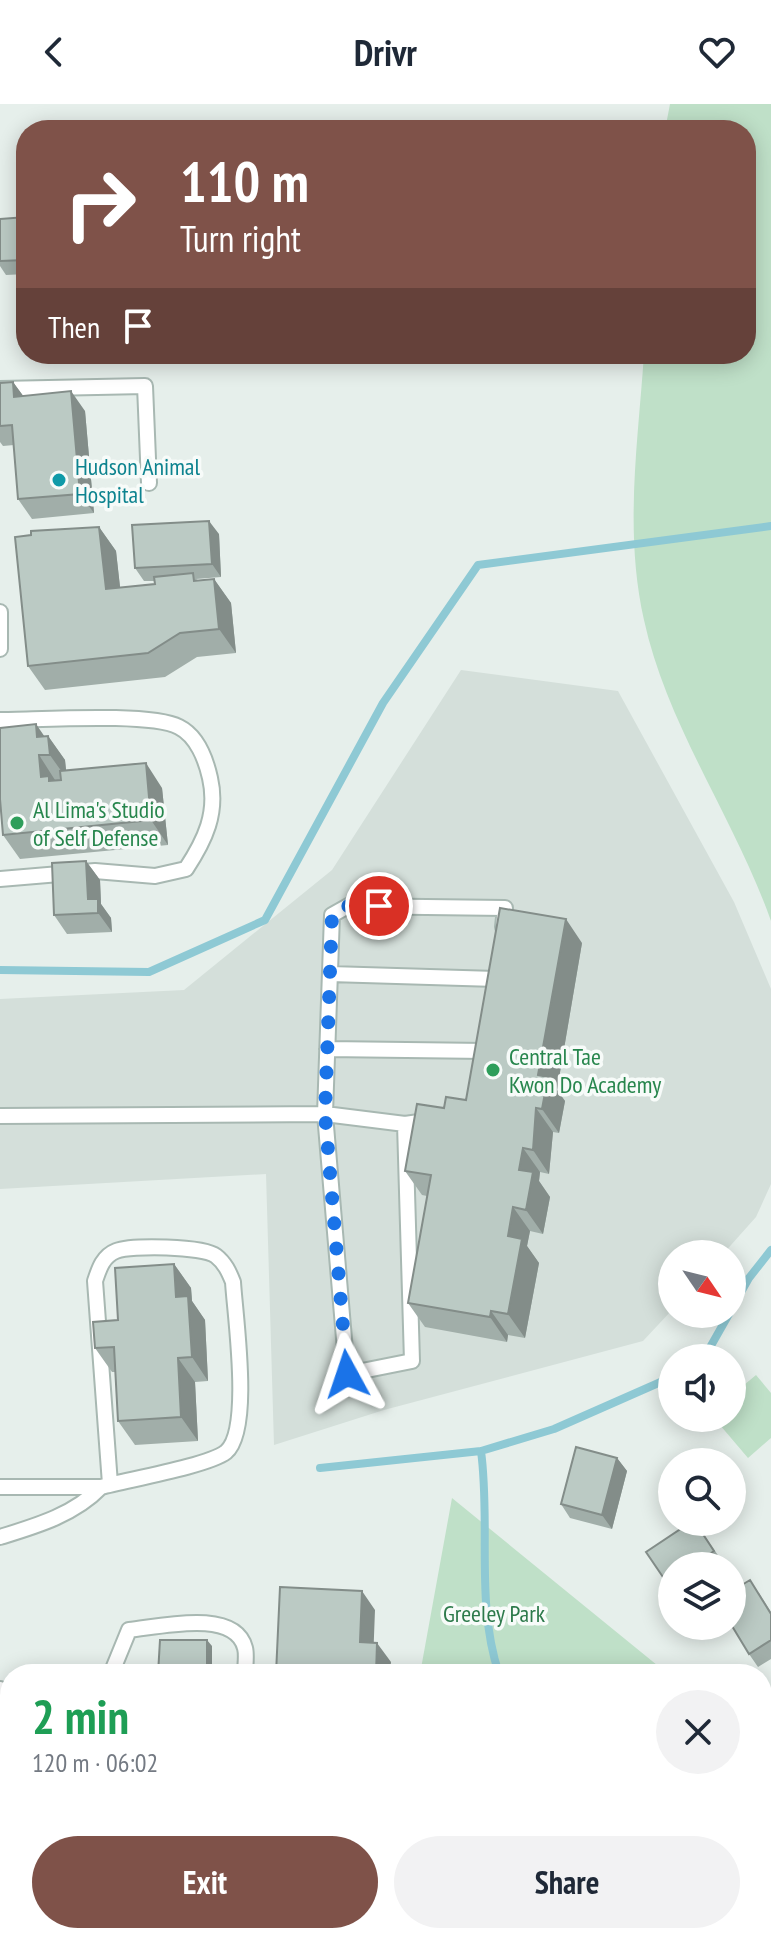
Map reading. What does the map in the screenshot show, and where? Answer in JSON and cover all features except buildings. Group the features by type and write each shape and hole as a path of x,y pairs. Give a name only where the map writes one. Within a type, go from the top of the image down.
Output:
{"lane":[{"path":"0,389 145,386 149,483"},
{"path":"0,612 0,649"},
{"path":"0,720 133,719 179,727 205,755 215,799 205,840 186,869 155,876 95,871 0,879"},
{"path":"405,1124 412,1361 347,1374 325,1114 332,915 348,906 505,908 501,936"},
{"path":"330,974 496,979"},
{"path":"327,1049 487,1044 484,1066"},
{"path":"0,1116 325,1114 405,1124 448,1117"},
{"path":"0,1487 105,1486 226,1452 237,1434 240,1401 233,1282 226,1267 214,1254 189,1248 116,1251 101,1263 95,1281 105,1486"},
{"path":"0,1537 45,1524 87,1501 105,1486"},
{"path":"115,1664 129,1630 215,1622 234,1631 245,1648 245,1664"}],"shaded area":[{"path":"461,670 618,691 734,902 771,989 771,1184 756,1217 735,1240 658,1240 658,1325 643,1341 384,1410 274,1445 266,1174 0,1189 0,999 184,990 332,870"}],"green space":[{"path":"670,104 771,104 771,921 668,697 644,620 638,587 634,487 643,364 756,364 756,120 667,120"},
{"path":"756,1375 771,1393 771,1438 748,1458 746,1448 740,1448 726,1432 746,1432 746,1383"},
{"name":"Greeley Park","path":"452,1498 656,1664 422,1664"}],"waterway":[{"path":"0,970 149,972 265,920 383,703 478,565 771,526"},
{"path":"746,1283 771,1250"},
{"path":"712,1344 721,1328"},
{"path":"320,1468 481,1451 554,1429 658,1383"},
{"path":"481,1451 487,1619 496,1664"}],"place":[{"name":"Hudson Animal Hospital","path":"59,480"},
{"name":"Al Lima's Studio of Self Defense","path":"17,823"},
{"name":"Central Tae Kwon Do Academy","path":"493,1070"}],"route":[{"path":"347,1374 325,1114 332,915 348,906 379,906"}]}
